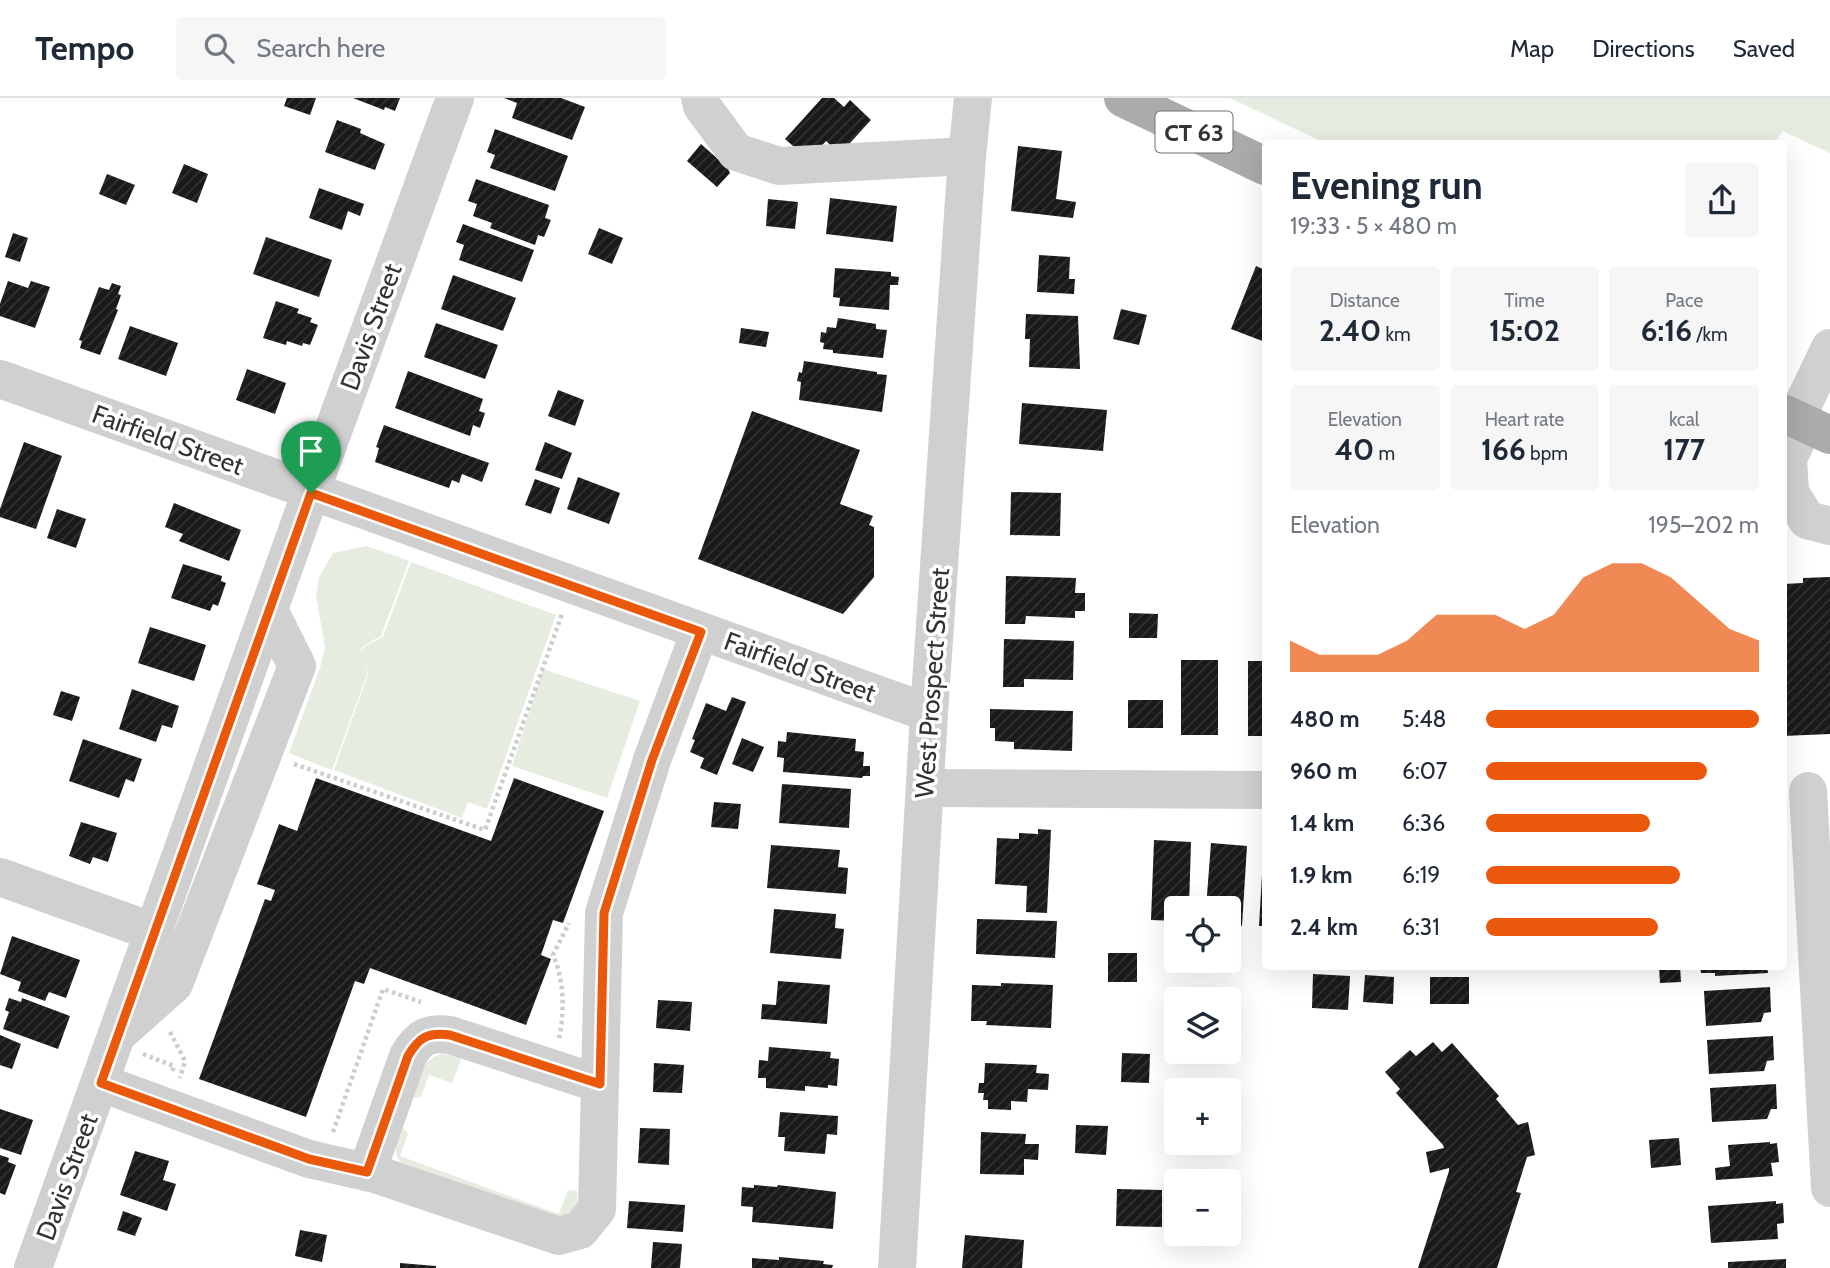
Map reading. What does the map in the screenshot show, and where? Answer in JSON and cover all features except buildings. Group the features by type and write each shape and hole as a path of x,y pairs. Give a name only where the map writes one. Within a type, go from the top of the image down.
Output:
{"main road":[{"name":"CT 63","path":"1123,98 1262,165"}],"street":[{"name":"Davis Street","path":"33,1268 101,1083 129,1043 154,932 456,98"},
{"path":"700,98 702,106 736,152 779,166 967,156"},
{"name":"West Prospect Street","path":"898,1268 929,713 973,98"},
{"path":"1830,348 1788,459 1790,492 1807,520 1830,526"},
{"name":"Fairfield Street","path":"0,379 929,713"},
{"path":"129,1043 174,984 297,666 269,610"},
{"path":"101,1083 309,1159 367,1172 559,1236 580,1230 597,1209 604,913 652,760 701,632"},
{"path":"925,788 1262,790"},
{"path":"1807,791 1830,1188"},
{"path":"0,877 154,932"},
{"path":"367,1172 408,1056 416,1042 425,1036 438,1033 450,1035 600,1084"}],"path":[{"path":"293,764 485,830 564,610"},
{"path":"558,1042 563,1020 559,968 553,955 569,922"},
{"path":"331,1137 383,989 430,1005"},
{"path":"164,1023 185,1061 178,1084"},
{"path":"129,1043 174,1066 170,1078"}],"shaded area":[{"path":"1230,98 1830,98 1830,153 1782,131 1777,140 1319,140"},
{"path":"367,546 409,561 381,636 361,650 368,672 332,770 289,753 325,647 316,596 319,577 333,553"},
{"path":"411,562 556,615 487,809 468,802 462,818 334,770 369,672 361,652 369,644 383,637"},
{"path":"543,669 640,701 607,798 512,766"},
{"path":"441,1054 459,1056 461,1060 452,1083 429,1075 421,1097 414,1098 421,1071 429,1061"},
{"path":"403,1128 408,1134 400,1156 559,1214 568,1190 577,1191 578,1207 561,1220 400,1162 396,1145"}],"route":[{"path":"311,493 701,632 652,760 604,913 600,1084 450,1035 438,1033 425,1036 416,1042 408,1056 367,1172 309,1159 101,1083 311,493"}]}
